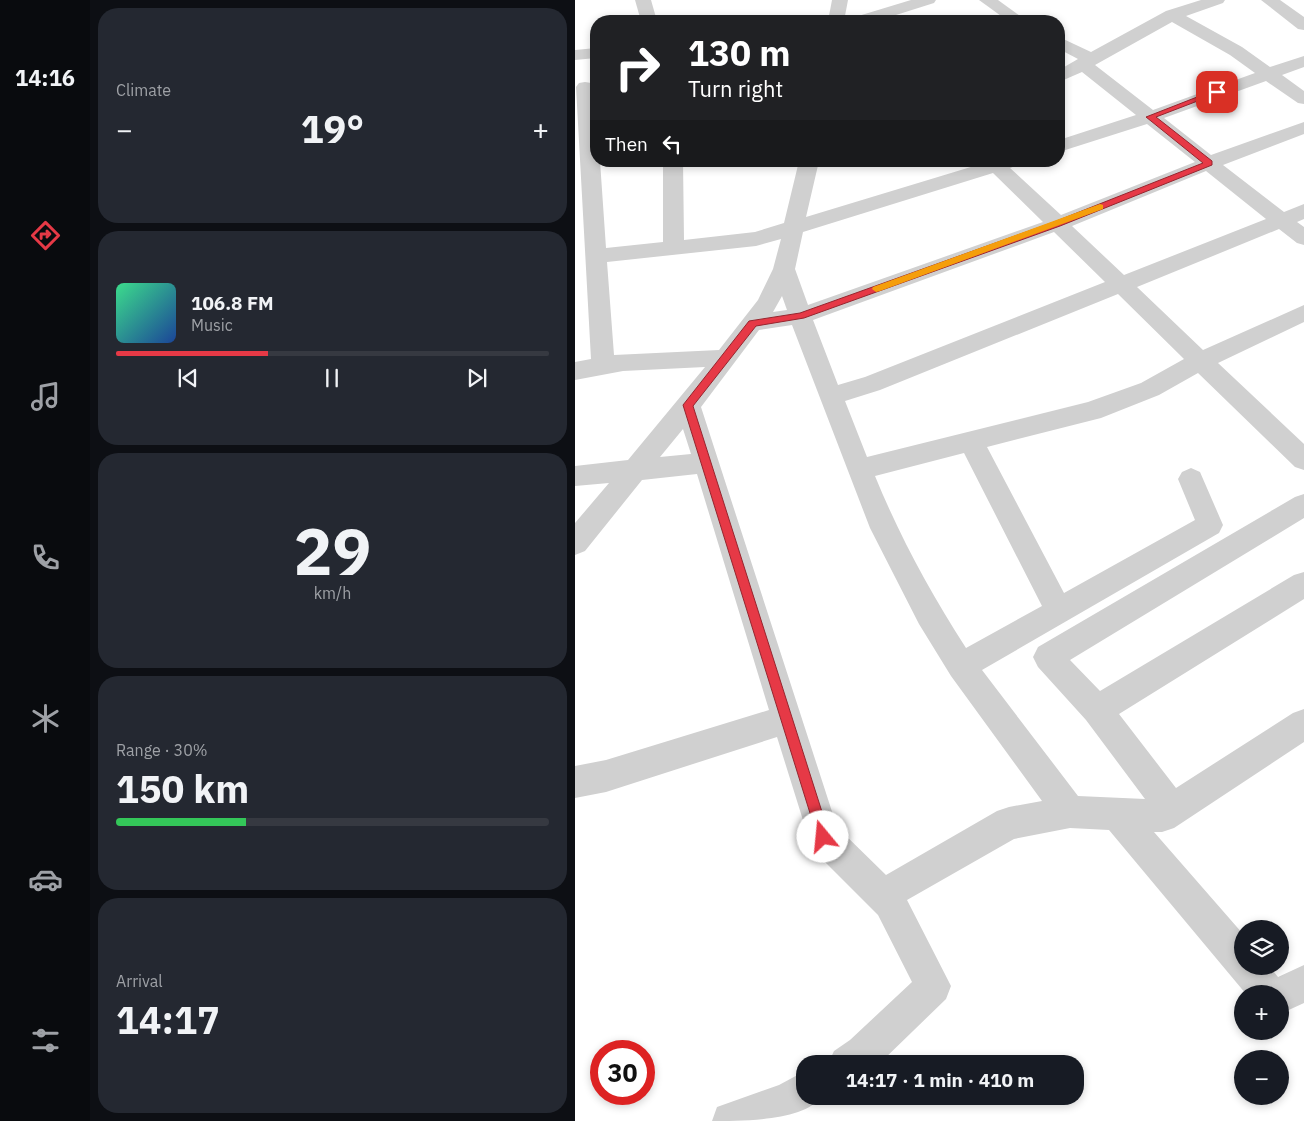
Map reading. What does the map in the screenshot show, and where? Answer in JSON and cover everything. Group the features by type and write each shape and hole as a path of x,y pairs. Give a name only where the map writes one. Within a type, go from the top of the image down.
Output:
{"street":[{"path":"643,0 647,15"},
{"path":"839,15 840,0"},
{"path":"880,15 929,0"},
{"path":"987,0 1010,15"},
{"path":"1065,75 1172,15 1217,0"},
{"path":"1269,0 1304,25"},
{"path":"1172,15 1236,51 1304,99"},
{"path":"1065,46 1088,63 1150,117 1304,238"},
{"path":"575,55 590,54"},
{"path":"1065,144 1150,117 1304,61"},
{"path":"585,88 584,210 597,256 603,366"},
{"path":"753,323 801,316 1057,224 1209,163 1304,128"},
{"path":"673,167 674,248"},
{"path":"575,543 726,358 767,304 784,269 808,167"},
{"path":"597,256 757,239 987,167"},
{"path":"1004,167 1057,224 1304,460"},
{"path":"831,396 872,384 1121,286 1304,211"},
{"path":"784,269 883,528 929,615 961,666 1070,812"},
{"path":"860,469 1092,412 1149,389 1200,361 1304,313"},
{"path":"575,371 623,362 726,358"},
{"path":"688,405 823,837 891,903 933,986 860,1055"},
{"path":"971,441 1059,611"},
{"path":"575,476 706,463"},
{"path":"961,666 1210,525 1191,480"},
{"path":"1172,809 1097,710 1048,658 1304,505"},
{"path":"1097,710 1304,584"},
{"path":"575,782 606,776 787,719"},
{"path":"883,895 1009,823 1070,812 1162,816 1304,724"},
{"path":"1117,814 1234,951"},
{"path":"1253,975 1262,985"},
{"path":"1289,991 1304,982"},
{"path":"731,1121 790,1100 796,1096"}],"slow traffic":[{"path":"876,289 1100,207"}],"route":[{"path":"823,837 688,405 753,323 801,316 1057,224 1209,163 1150,117 1217,92"}]}
